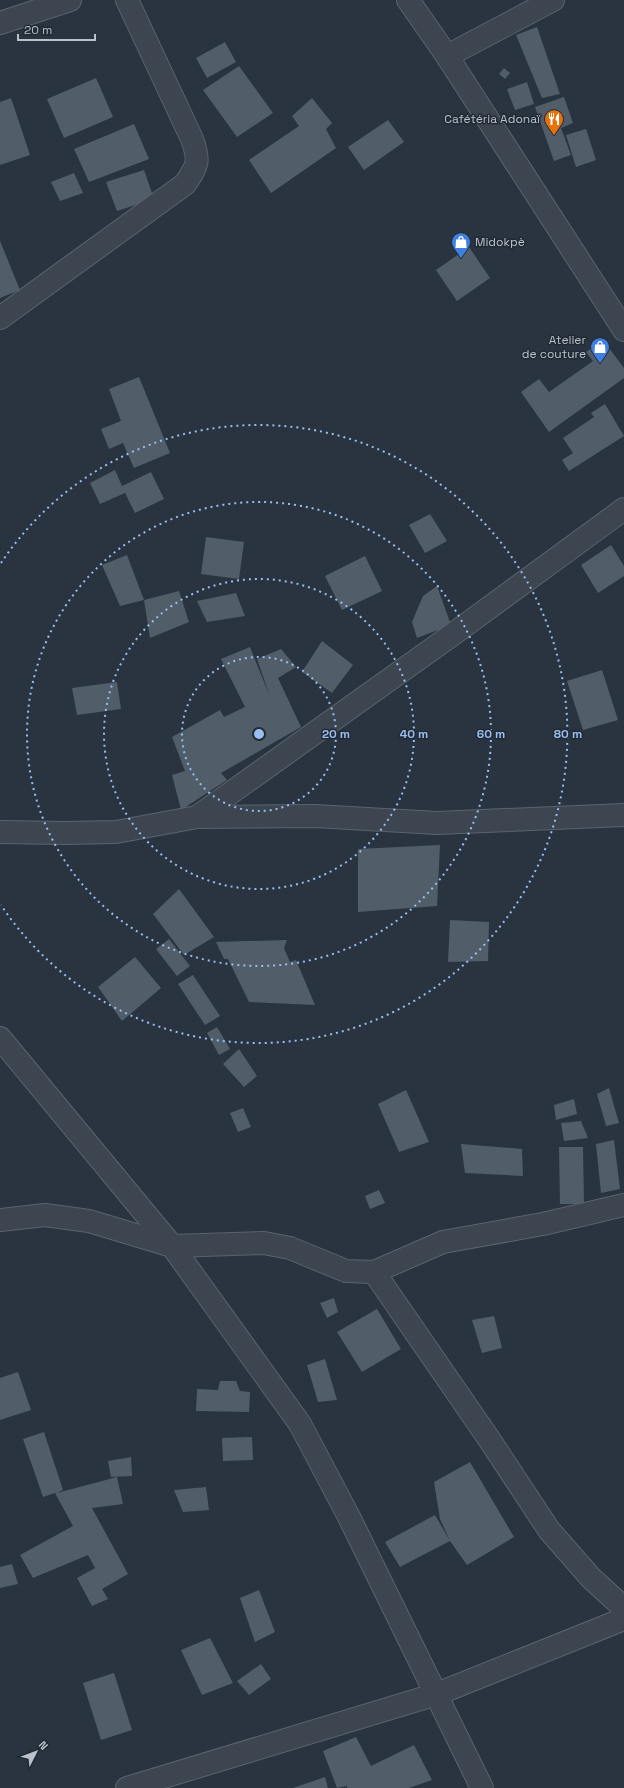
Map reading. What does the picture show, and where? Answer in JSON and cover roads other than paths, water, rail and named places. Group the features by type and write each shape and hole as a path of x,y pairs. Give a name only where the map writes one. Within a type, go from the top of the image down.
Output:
{"street":[{"path":"0,23 70,0"},
{"path":"0,318 185,184 196,169 198,160 192,139 127,0"},
{"path":"408,0 624,330"},
{"path":"446,56 553,0"},
{"path":"197,817 456,632 624,509"},
{"path":"0,832 116,832 197,817 315,816 437,823 624,815"},
{"path":"0,1038 172,1246 300,1424 350,1517 482,1788"},
{"path":"0,1220 45,1215 89,1221 172,1246 264,1243 290,1248 346,1271 374,1272 444,1242 543,1224 624,1205"},
{"path":"374,1272 489,1439 548,1530 592,1578 624,1608"},
{"path":"127,1788 437,1694 624,1619"}],"place":[{"name":"Cafétéria Adonaï","path":"554,136"},
{"name":"Midokpè","path":"461,259"},
{"name":"Atelier de couture","path":"600,364"}]}
